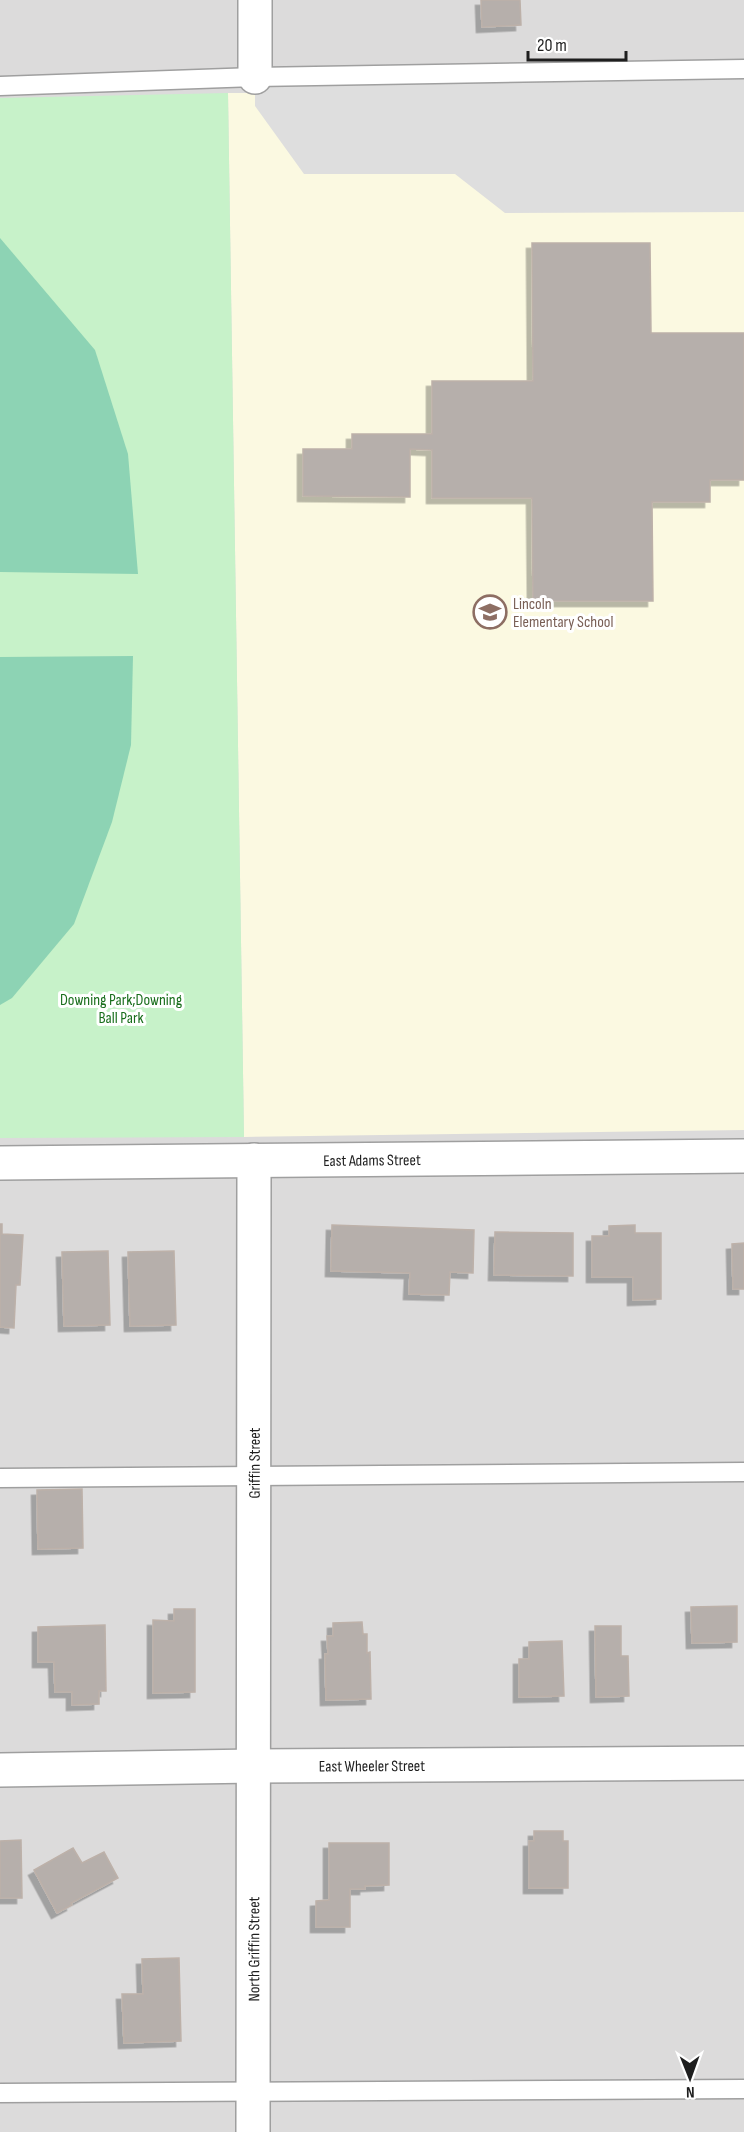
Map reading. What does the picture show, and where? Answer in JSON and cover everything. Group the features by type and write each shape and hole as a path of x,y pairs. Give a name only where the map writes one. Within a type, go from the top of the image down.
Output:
{"street":[{"path":"255,0 255,77"},
{"name":"East Adams Street","path":"0,1163 744,1156"},
{"name":"Griffin Street","path":"254,1160 255,1766"},
{"name":"East Wheeler Street","path":"0,1770 744,1763"},
{"name":"North Griffin Street","path":"253,2132 255,1766"}],"lane":[{"path":"0,86 255,77 744,69"},
{"path":"0,1478 744,1472"},
{"path":"0,2093 744,2089"}],"shaded area":[{"path":"0,0 744,0 744,2132 0,2132"},
{"path":"744,69 744,212 505,213 455,174 304,174 255,106 255,77"},
{"name":"Lincoln Elementary School","path":"228,93 744,94 744,1130 244,1137"}],"green space":[{"name":"Downing Park;Downing Ball Park","path":"228,93 244,1137 0,1138 0,98"},
{"path":"0,238 95,350 128,454 138,574 0,572"},
{"path":"133,656 131,745 112,822 74,924 12,998 0,1005 0,657"}],"building":[{"path":"481,0 520,0 521,25 482,27"},
{"path":"532,243 650,243 651,333 744,333 744,480 710,480 710,502 652,502 653,601 533,601 532,498 432,498 432,450 410,449 410,497 303,496 303,449 352,449 352,434 432,434 432,381 533,381"},
{"path":"0,1224 2,1224 2,1234 23,1235 20,1285 16,1285 14,1328 0,1327"},
{"path":"332,1225 474,1230 473,1273 450,1272 449,1295 409,1294 410,1273 331,1271"},
{"path":"635,1225 635,1233 661,1233 661,1299 633,1300 633,1277 592,1277 592,1236 609,1236 609,1226"},
{"path":"495,1232 573,1233 573,1276 494,1275"},
{"path":"744,1243 744,1289 733,1289 732,1244"},
{"path":"108,1251 110,1325 64,1326 62,1252"},
{"path":"174,1251 176,1325 130,1326 128,1252"},
{"path":"82,1489 83,1548 38,1549 37,1490"},
{"path":"737,1606 737,1642 692,1643 691,1607"},
{"path":"174,1609 195,1609 195,1692 153,1693 153,1620 174,1621"},
{"path":"362,1622 363,1634 367,1634 367,1653 370,1652 371,1699 326,1700 325,1654 328,1654 327,1636 333,1636 333,1623"},
{"path":"105,1625 106,1691 99,1691 99,1704 72,1705 72,1692 55,1692 54,1662 38,1662 38,1627"},
{"path":"595,1626 621,1626 621,1656 628,1656 629,1696 596,1697"},
{"path":"562,1641 564,1696 519,1697 519,1659 529,1659 529,1642"},
{"path":"534,1831 563,1831 563,1841 568,1841 568,1888 529,1888 529,1841 534,1841"},
{"path":"21,1840 22,1898 0,1898 0,1841"},
{"path":"329,1843 389,1843 389,1885 350,1889 350,1927 316,1927 316,1901 329,1900"},
{"path":"73,1848 82,1863 104,1852 118,1878 57,1913 34,1870"},
{"path":"179,1958 181,2041 124,2043 122,1994 143,1994 142,1959"}],"place":[{"name":"Lincoln Elementary School","path":"490,612"}]}
